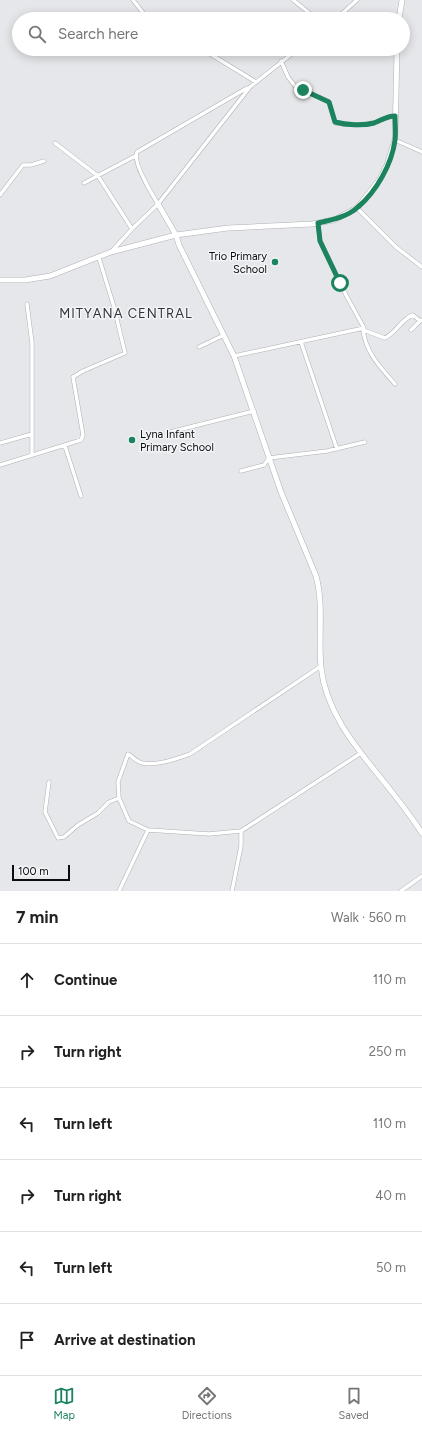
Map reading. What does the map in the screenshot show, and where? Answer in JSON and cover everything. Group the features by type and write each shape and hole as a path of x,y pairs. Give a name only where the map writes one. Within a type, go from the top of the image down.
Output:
{"street":[{"path":"133,0 142,12"},
{"path":"293,0 308,12"},
{"path":"344,12 357,0"},
{"path":"400,12 402,0"},
{"path":"213,56 256,82"},
{"path":"84,183 135,156 141,149 250,87 288,56"},
{"path":"0,280 26,280 50,276 111,252 176,235 228,228 318,223 339,218 357,208 380,178 387,166 395,140 397,56"},
{"path":"281,61 288,77 295,86 329,102 335,122 366,124 390,116 395,116"},
{"path":"111,252 158,204 250,87"},
{"path":"395,140 422,152"},
{"path":"56,143 98,176 132,229"},
{"path":"135,156 151,193 176,235 179,246 234,356 298,537 317,582 321,666 329,700 334,713 343,729 422,833"},
{"path":"0,195 23,165 31,165 44,161"},
{"path":"357,208 396,247 422,267"},
{"path":"318,223 320,241 346,295 364,326 363,330 368,350 373,359 395,384"},
{"path":"0,465 79,442 83,438 74,377 83,371 125,353 114,307 99,258"},
{"path":"27,304 32,343 32,455"},
{"path":"234,356 363,330 385,338 399,327 405,318 413,315 421,320 411,330"},
{"path":"199,347 224,335"},
{"path":"301,342 336,449"},
{"path":"170,432 254,411"},
{"path":"0,443 32,434"},
{"path":"241,471 264,465 269,458 336,449 365,442"},
{"path":"65,446 81,496"},
{"path":"321,666 190,754 177,759 148,764 140,763 128,754 118,779 119,798 130,821 148,830 209,834 241,831 361,753"},
{"path":"49,782 45,812 58,838 64,837 78,825 98,813 109,802 119,798"},
{"path":"119,891 148,830"},
{"path":"232,891 241,846 241,831"},
{"path":"401,891 422,876"}],"place":[{"name":"Trio Primary School","path":"275,262"},
{"name":"Lyna Infant Primary School","path":"132,440"}],"district":[{"name":"MITYANA CENTRAL","path":"126,313"}],"route":[{"path":"303,90 326,99 331,105 333,120 338,123 366,124 375,122 387,116 395,116 395,140 392,153 387,166 373,190 357,208 334,220 318,223 320,241 340,283"}]}
